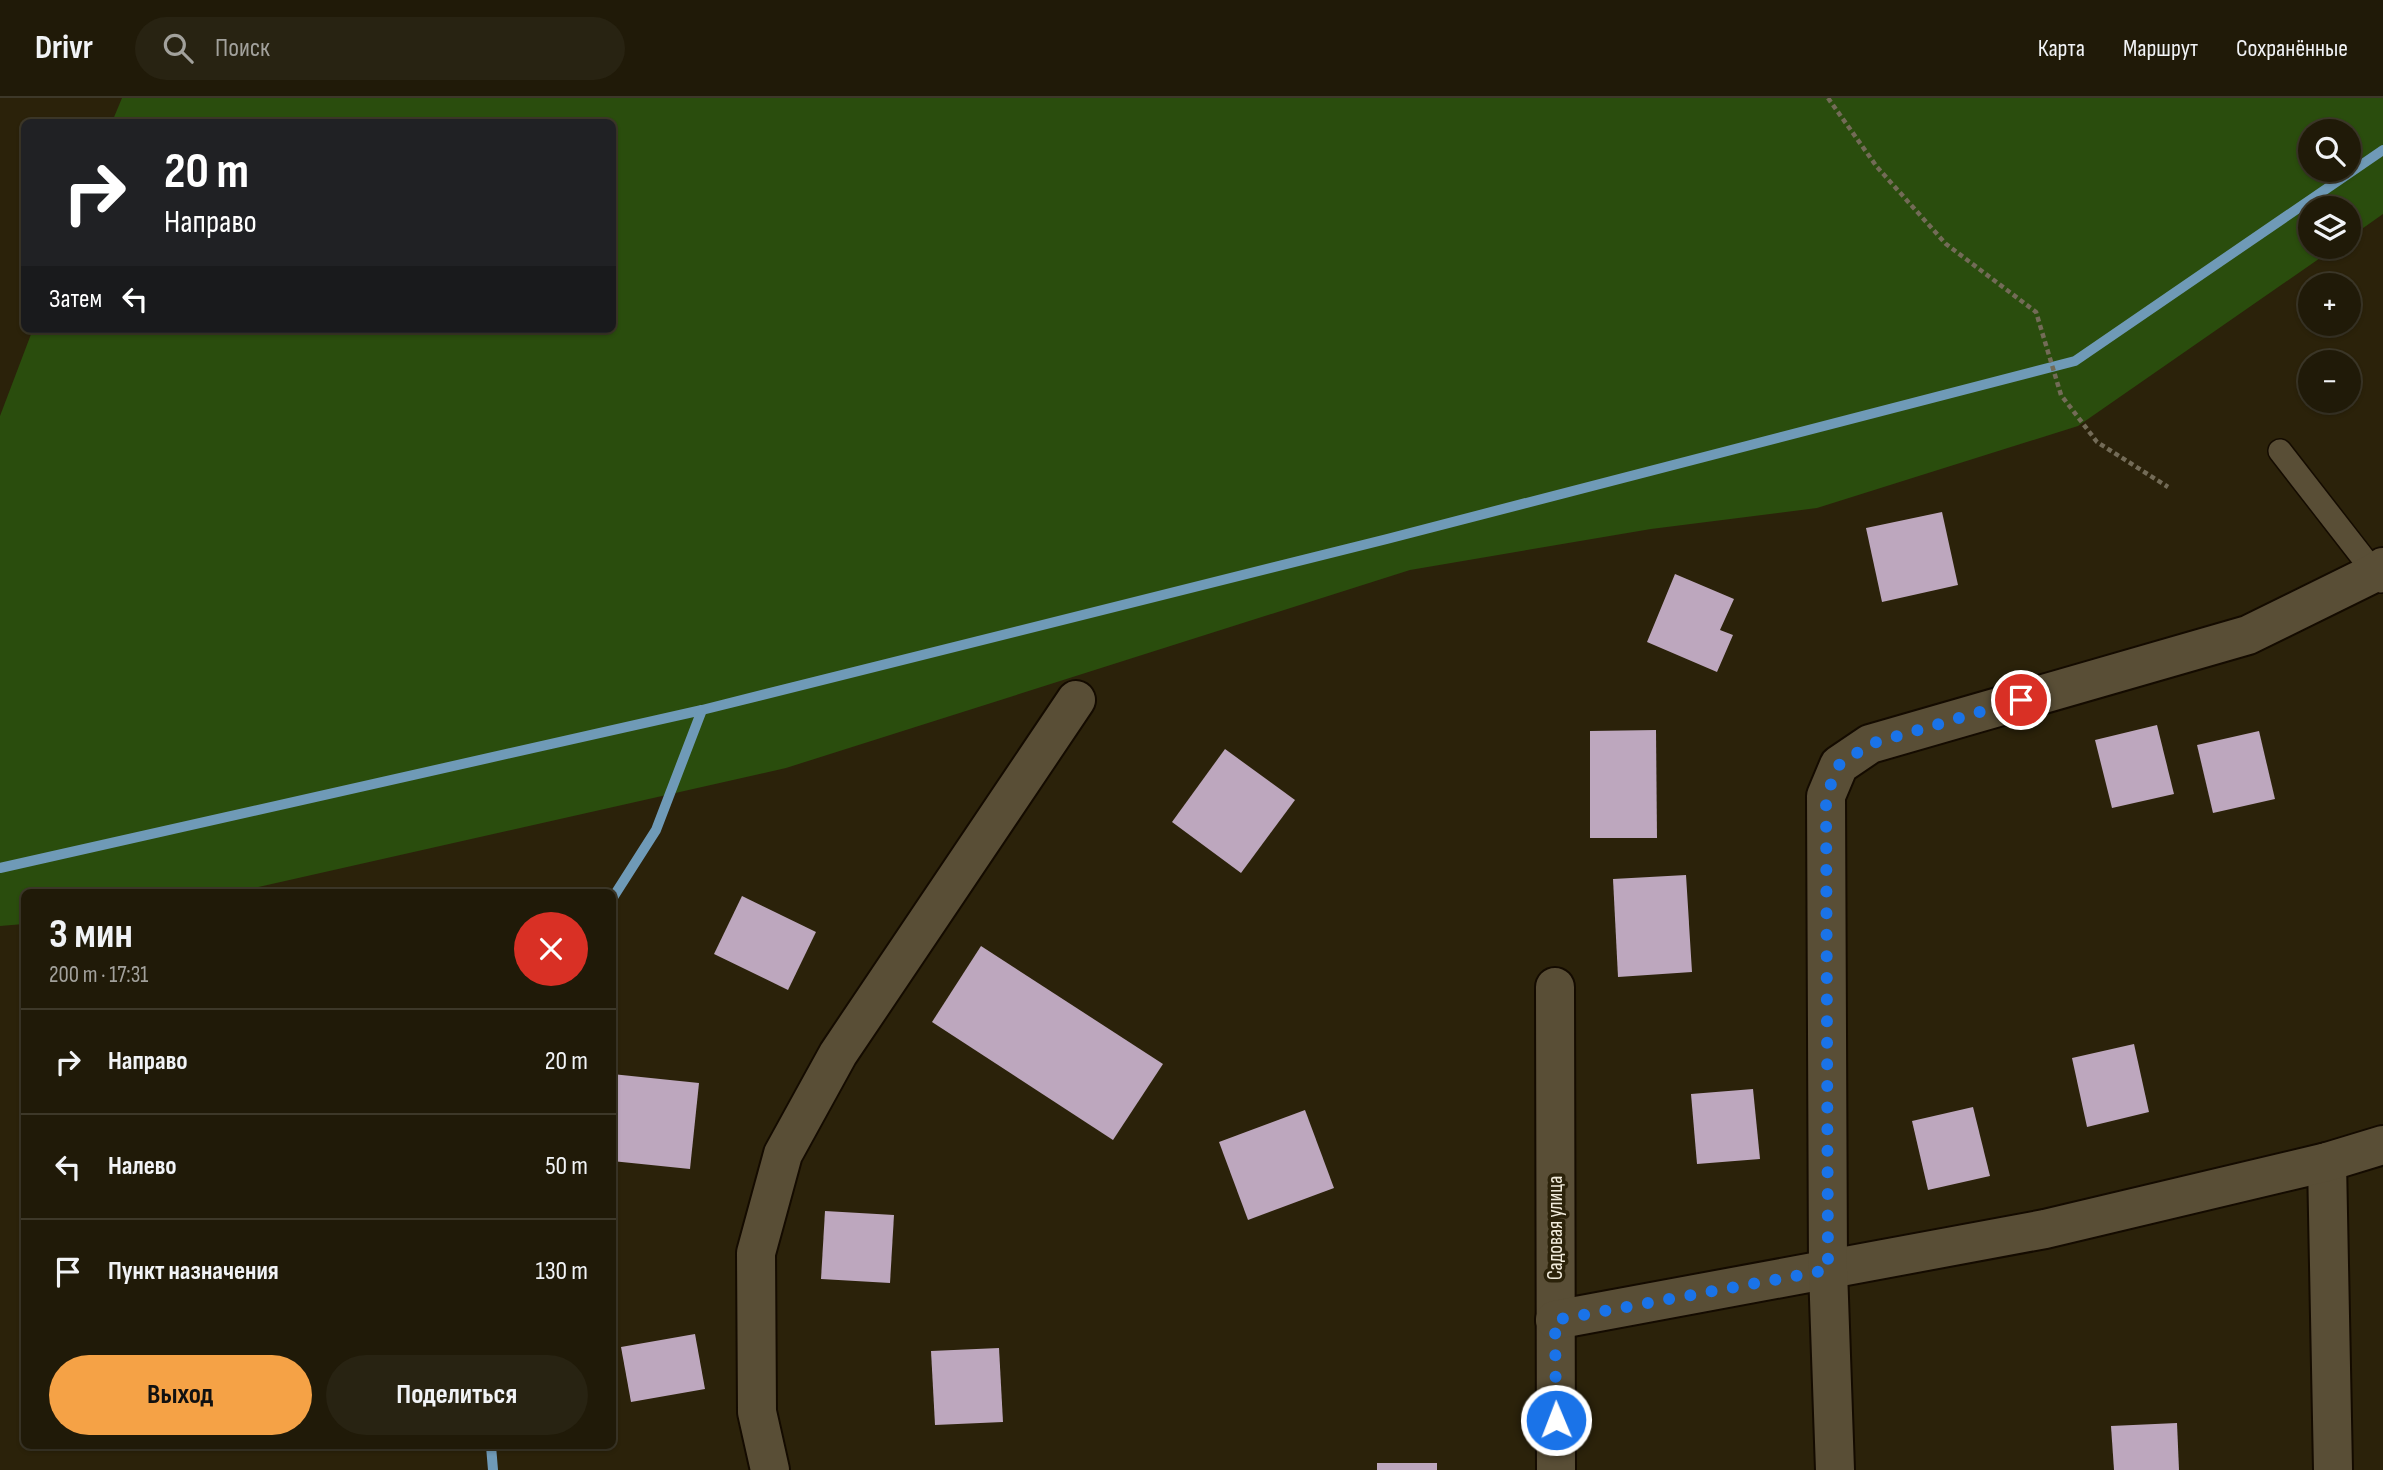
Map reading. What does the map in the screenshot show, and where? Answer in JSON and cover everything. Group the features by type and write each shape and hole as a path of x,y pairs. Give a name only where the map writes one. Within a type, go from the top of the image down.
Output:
{"street":[{"path":"1835,1470 1828,1270 1826,796 1839,765 1870,744 2248,635 2380,575"},
{"path":"770,1470 757,1412 756,1253 783,1154 838,1054 1076,700"},
{"name":"Садовая улица","path":"1555,987 1556,1470"},
{"path":"1555,1320 2045,1229 2327,1162 2383,1145"},
{"path":"2327,1162 2333,1470"}],"lane":[{"path":"2280,451 2380,575"}],"path":[{"path":"1828,98 1877,167 1947,244 2036,312 2061,395 2097,442 2168,487"}],"green space":[{"path":"122,98 2383,98 2383,214 2361,230 2361,196 2298,196 2298,259 2319,259 2078,426 1817,508 1651,529 1410,570 786,768 249,889 21,889 21,924 0,926 0,416 31,333 616,333 616,119 113,119"}],"building":[{"path":"1942,512 1958,585 1882,602 1866,528"},
{"path":"1675,574 1734,599 1720,630 1733,635 1717,672 1647,642"},
{"path":"2157,725 2174,794 2112,808 2095,740"},
{"path":"1656,730 1657,838 1590,838 1590,731"},
{"path":"2259,731 2275,799 2213,813 2197,745"},
{"path":"1225,749 1295,800 1241,873 1172,822"},
{"path":"1686,875 1692,972 1618,977 1613,879"},
{"path":"742,896 816,932 788,990 714,954"},
{"path":"981,946 1163,1064 1113,1140 932,1022"},
{"path":"2134,1044 2149,1112 2087,1127 2072,1058"},
{"path":"616,1074 699,1083 690,1169 616,1161"},
{"path":"1753,1089 1760,1159 1697,1164 1691,1094"},
{"path":"1973,1107 1990,1176 1928,1190 1912,1121"},
{"path":"1305,1110 1334,1188 1248,1220 1219,1142"},
{"path":"825,1211 894,1215 890,1283 821,1279"},
{"path":"695,1334 705,1389 631,1402 621,1347"},
{"path":"999,1348 1003,1422 935,1425 931,1351"},
{"path":"2177,1423 2179,1470 2114,1470 2111,1426"},
{"path":"1377,1463 1437,1463 1437,1470 1377,1470"}],"waterway":[{"path":"0,868 702,710 1387,539 2075,361 2383,150"},
{"path":"616,893 656,830 702,710"},
{"path":"491,1449 493,1470"}],"route":[{"path":"1556,1420 1555,1320 1828,1270 1826,796 1839,765 1870,744 2021,700"}]}
